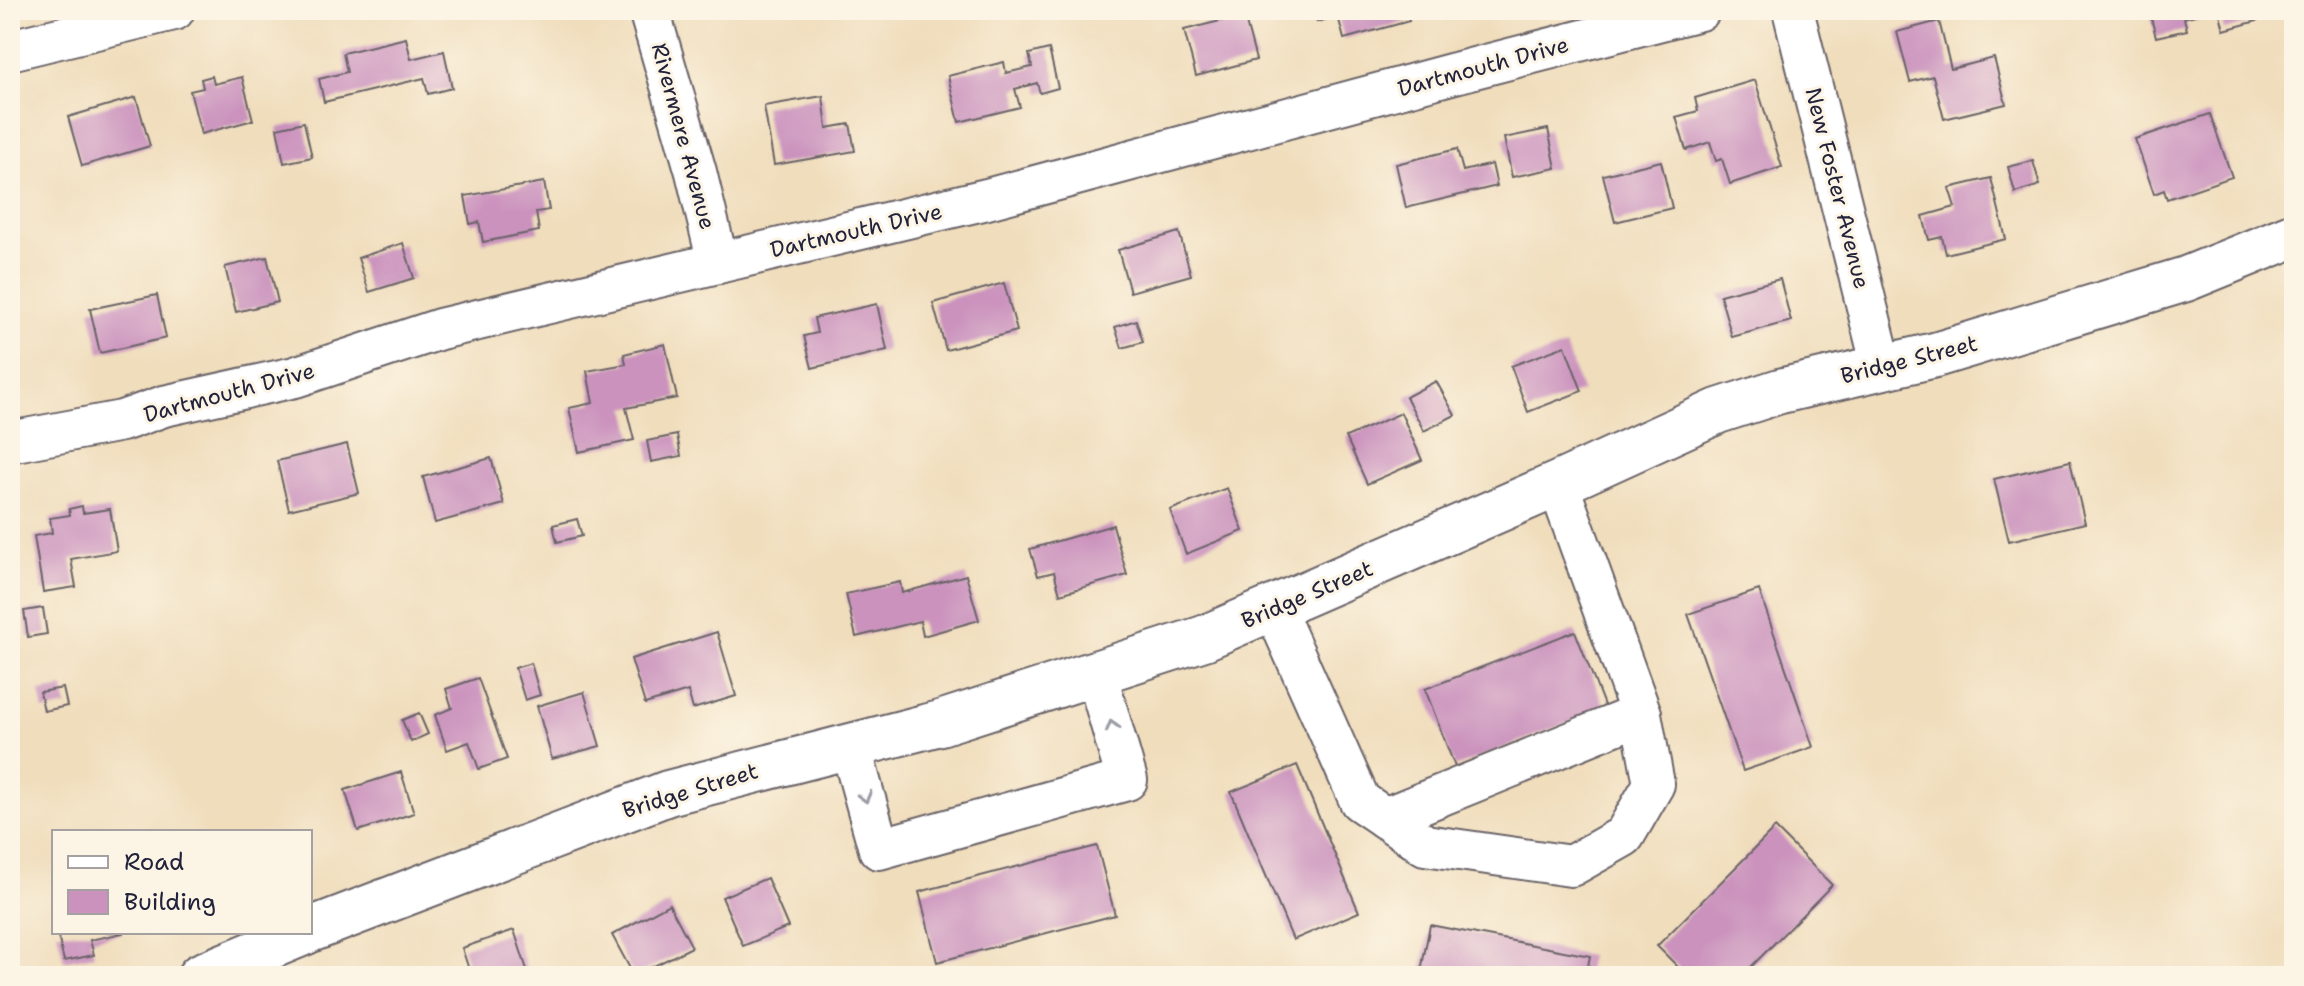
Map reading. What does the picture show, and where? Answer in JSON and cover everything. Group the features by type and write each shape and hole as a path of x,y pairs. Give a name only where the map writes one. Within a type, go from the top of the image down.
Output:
{"main road":[{"name":"Bridge Street","path":"312,929 668,793 940,723 1204,638 1718,411 1780,391 1935,355 2186,279 2294,235"},
{"name":"Bridge Street","path":"200,976 301,934"}],"street":[{"path":"10,50 174,10"},
{"name":"Rivermere Avenue","path":"649,10 696,172 718,263"},
{"name":"Dartmouth Drive","path":"10,442 122,421 164,406 295,377 440,329 987,199 1700,10"},
{"name":"New Foster Avenue","path":"1793,10 1882,367"},
{"path":"1274,608 1360,801 1425,845 1571,866 1624,836 1654,784 1641,714 1558,484"},
{"path":"850,745 879,849 1127,780 1096,672"},
{"path":"1385,818 1641,714"}],"building":[{"path":"1313,10 1406,10 1409,21 1344,39 1338,16 1317,22"},
{"path":"2149,10 2210,11 2184,18 2187,30 2156,37"},
{"path":"2219,10 2255,10 2257,21 2224,30"},
{"path":"1244,15 1256,60 1196,76 1184,30"},
{"path":"1939,21 1951,69 1994,58 2006,104 1944,119 1933,76 1910,82 1897,32"},
{"path":"406,38 411,59 444,51 452,88 428,94 424,78 324,102 319,79 347,72 343,53"},
{"path":"1049,49 1058,88 1040,93 1037,83 1015,89 1020,107 959,122 948,76 1004,62 1006,73 1032,67 1029,54"},
{"path":"212,76 214,84 242,77 253,120 201,134 190,91 203,88 201,79"},
{"path":"1755,80 1782,167 1730,184 1722,159 1716,161 1710,142 1686,150 1676,117 1698,111 1695,98"},
{"path":"823,96 827,128 850,124 855,151 774,165 764,106"},
{"path":"136,97 150,146 82,166 68,117"},
{"path":"2210,114 2232,177 2167,199 2164,190 2154,194 2135,139"},
{"path":"304,122 312,157 284,163 277,128"},
{"path":"1548,129 1556,168 1512,177 1504,138"},
{"path":"1457,149 1463,171 1492,164 1497,186 1406,208 1396,164"},
{"path":"1661,161 1672,208 1615,222 1603,175"},
{"path":"2033,161 2040,185 2015,193 2008,167"},
{"path":"1991,178 2006,239 1946,254 1942,237 1929,240 1923,216 1955,207 1949,188"},
{"path":"544,182 549,210 536,212 539,231 483,242 479,222 470,224 465,196"},
{"path":"1179,232 1191,275 1130,292 1118,250"},
{"path":"403,243 414,278 369,292 358,258"},
{"path":"267,257 278,302 236,312 225,267"},
{"path":"1780,279 1791,321 1732,337 1720,295"},
{"path":"1004,283 1017,331 946,350 933,303"},
{"path":"157,295 166,338 100,353 90,309"},
{"path":"877,304 887,350 812,368 804,336 817,333 814,318"},
{"path":"1136,320 1143,342 1122,348 1115,327"},
{"path":"665,344 677,398 626,408 634,440 579,452 569,408 593,403 587,371 626,364 624,354"},
{"path":"1565,346 1582,391 1528,412 1511,366"},
{"path":"1436,381 1455,415 1424,431 1406,397"},
{"path":"1401,413 1422,460 1367,484 1346,437"},
{"path":"677,435 681,456 651,462 647,441"},
{"path":"347,444 359,493 289,510 277,461"},
{"path":"491,458 504,504 435,523 423,477"},
{"path":"2070,461 2085,523 2009,541 1994,479"},
{"path":"1227,488 1243,531 1186,554 1170,510"},
{"path":"82,506 83,513 110,509 117,551 71,559 76,587 43,592 34,536 52,533 50,518 70,515 69,509"},
{"path":"577,519 582,536 557,542 553,525"},
{"path":"1113,525 1127,575 1060,594 1054,572 1038,576 1030,549"},
{"path":"966,575 979,620 923,636 920,621 856,637 846,594 900,582 902,593"},
{"path":"1759,590 1813,747 1743,771 1688,614"},
{"path":"43,608 47,634 28,637 24,611"},
{"path":"1575,631 1605,708 1455,767 1425,689"},
{"path":"717,632 736,696 693,709 688,691 645,704 631,659"},
{"path":"531,663 540,695 525,700 515,668"},
{"path":"478,678 507,759 479,769 469,742 447,750 435,715 452,708 446,689"},
{"path":"63,688 67,706 44,711 40,692"},
{"path":"584,692 600,746 552,759 537,706"},
{"path":"419,713 428,734 411,742 402,720"},
{"path":"1297,765 1359,912 1293,940 1231,792"},
{"path":"401,772 414,813 358,831 345,790"},
{"path":"1775,828 1832,885 1742,976 1687,976 1657,946"},
{"path":"1097,846 1115,915 937,962 919,892"},
{"path":"767,878 788,927 743,946 722,897"},
{"path":"669,904 692,947 634,976 612,935"},
{"path":"1430,925 1590,956 1586,976 1420,976"},
{"path":"514,930 529,976 471,976 462,948"},
{"path":"57,934 118,934 90,940 94,955 64,961"}]}
